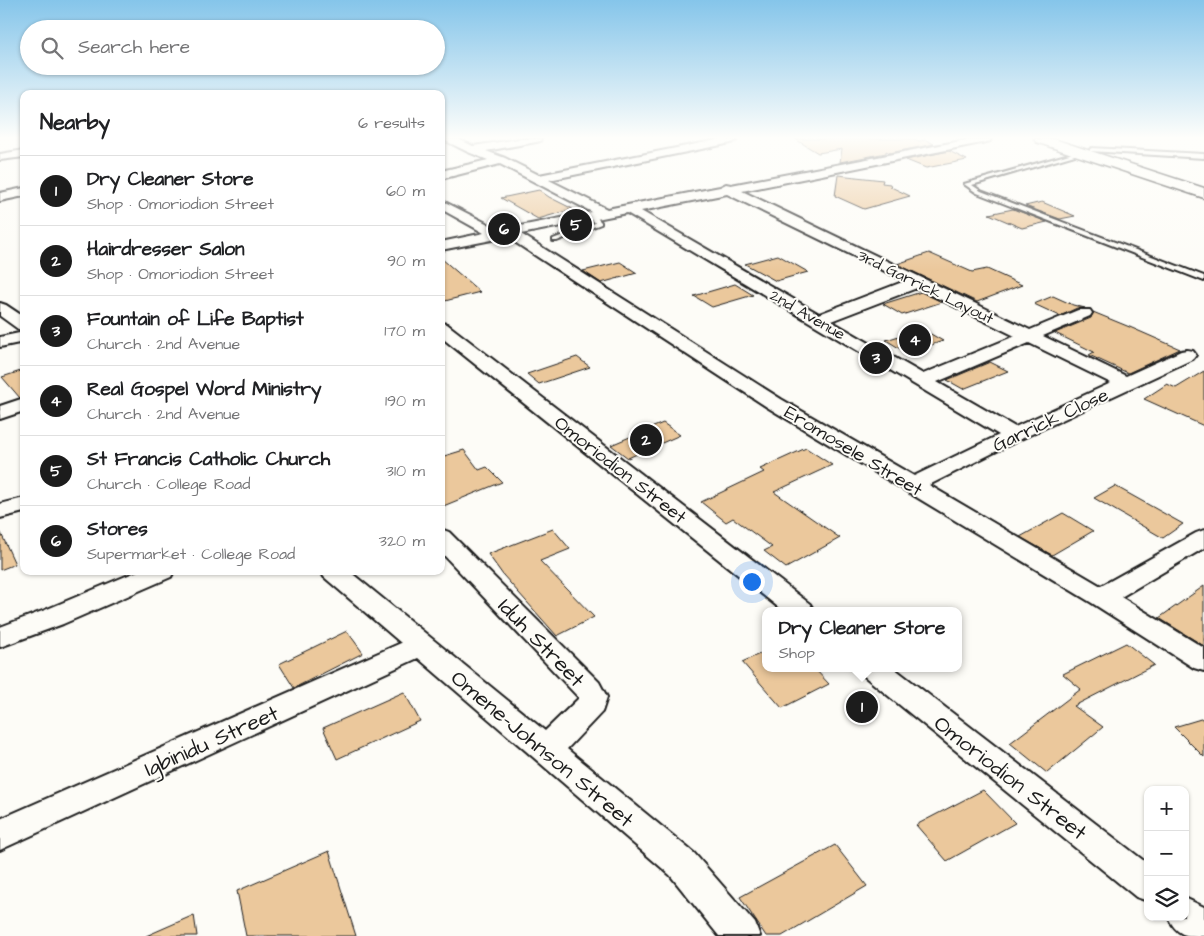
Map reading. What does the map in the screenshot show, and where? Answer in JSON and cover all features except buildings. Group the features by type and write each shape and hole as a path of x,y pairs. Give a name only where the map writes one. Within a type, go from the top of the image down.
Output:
{"main road":[{"path":"1175,183 1204,193"},
{"path":"1187,183 1204,188"}],"street":[{"path":"543,183 598,214"},
{"path":"445,245 754,183"},
{"name":"3rd Garrick Layout","path":"726,188 1125,383"},
{"path":"0,198 20,193"},
{"name":"Eromosele Street","path":"445,206 502,233 774,403 1204,661"},
{"name":"2nd Avenue","path":"626,208 1014,434"},
{"path":"817,320 918,282"},
{"path":"0,308 20,322"},
{"path":"923,381 1084,313"},
{"name":"Omoriodion Street","path":"445,331 796,607"},
{"path":"0,342 20,338"},
{"name":"Garrick Close","path":"913,485 1014,434 1187,355"},
{"path":"0,413 20,406"},
{"path":"0,511 20,506"},
{"path":"1100,597 1204,538"},
{"name":"Iduh Street","path":"445,541 589,690 593,697 592,704 546,750"},
{"path":"0,637 54,617 153,575"},
{"name":"Omene-Johnson Street","path":"338,575 682,864 742,936"},
{"name":"Igbinidu Street","path":"0,835 421,645"},
{"name":"Omoriodion Street","path":"879,672 1144,882"},
{"path":"1189,918 1204,929"}],"lane":[{"path":"972,183 967,184 979,192 1204,279"},
{"path":"555,240 596,225 599,223 598,214"}],"place":[{"name":"St Francis Catholic Church","path":"576,225"},
{"name":"Stores","path":"504,229"},
{"name":"Real Gospel Word Ministry","path":"915,340"},
{"name":"Fountain of Life Baptist","path":"876,358"},
{"name":"Hairdresser Salon","path":"646,440"},
{"name":"Dry Cleaner Store","path":"862,707"}]}
